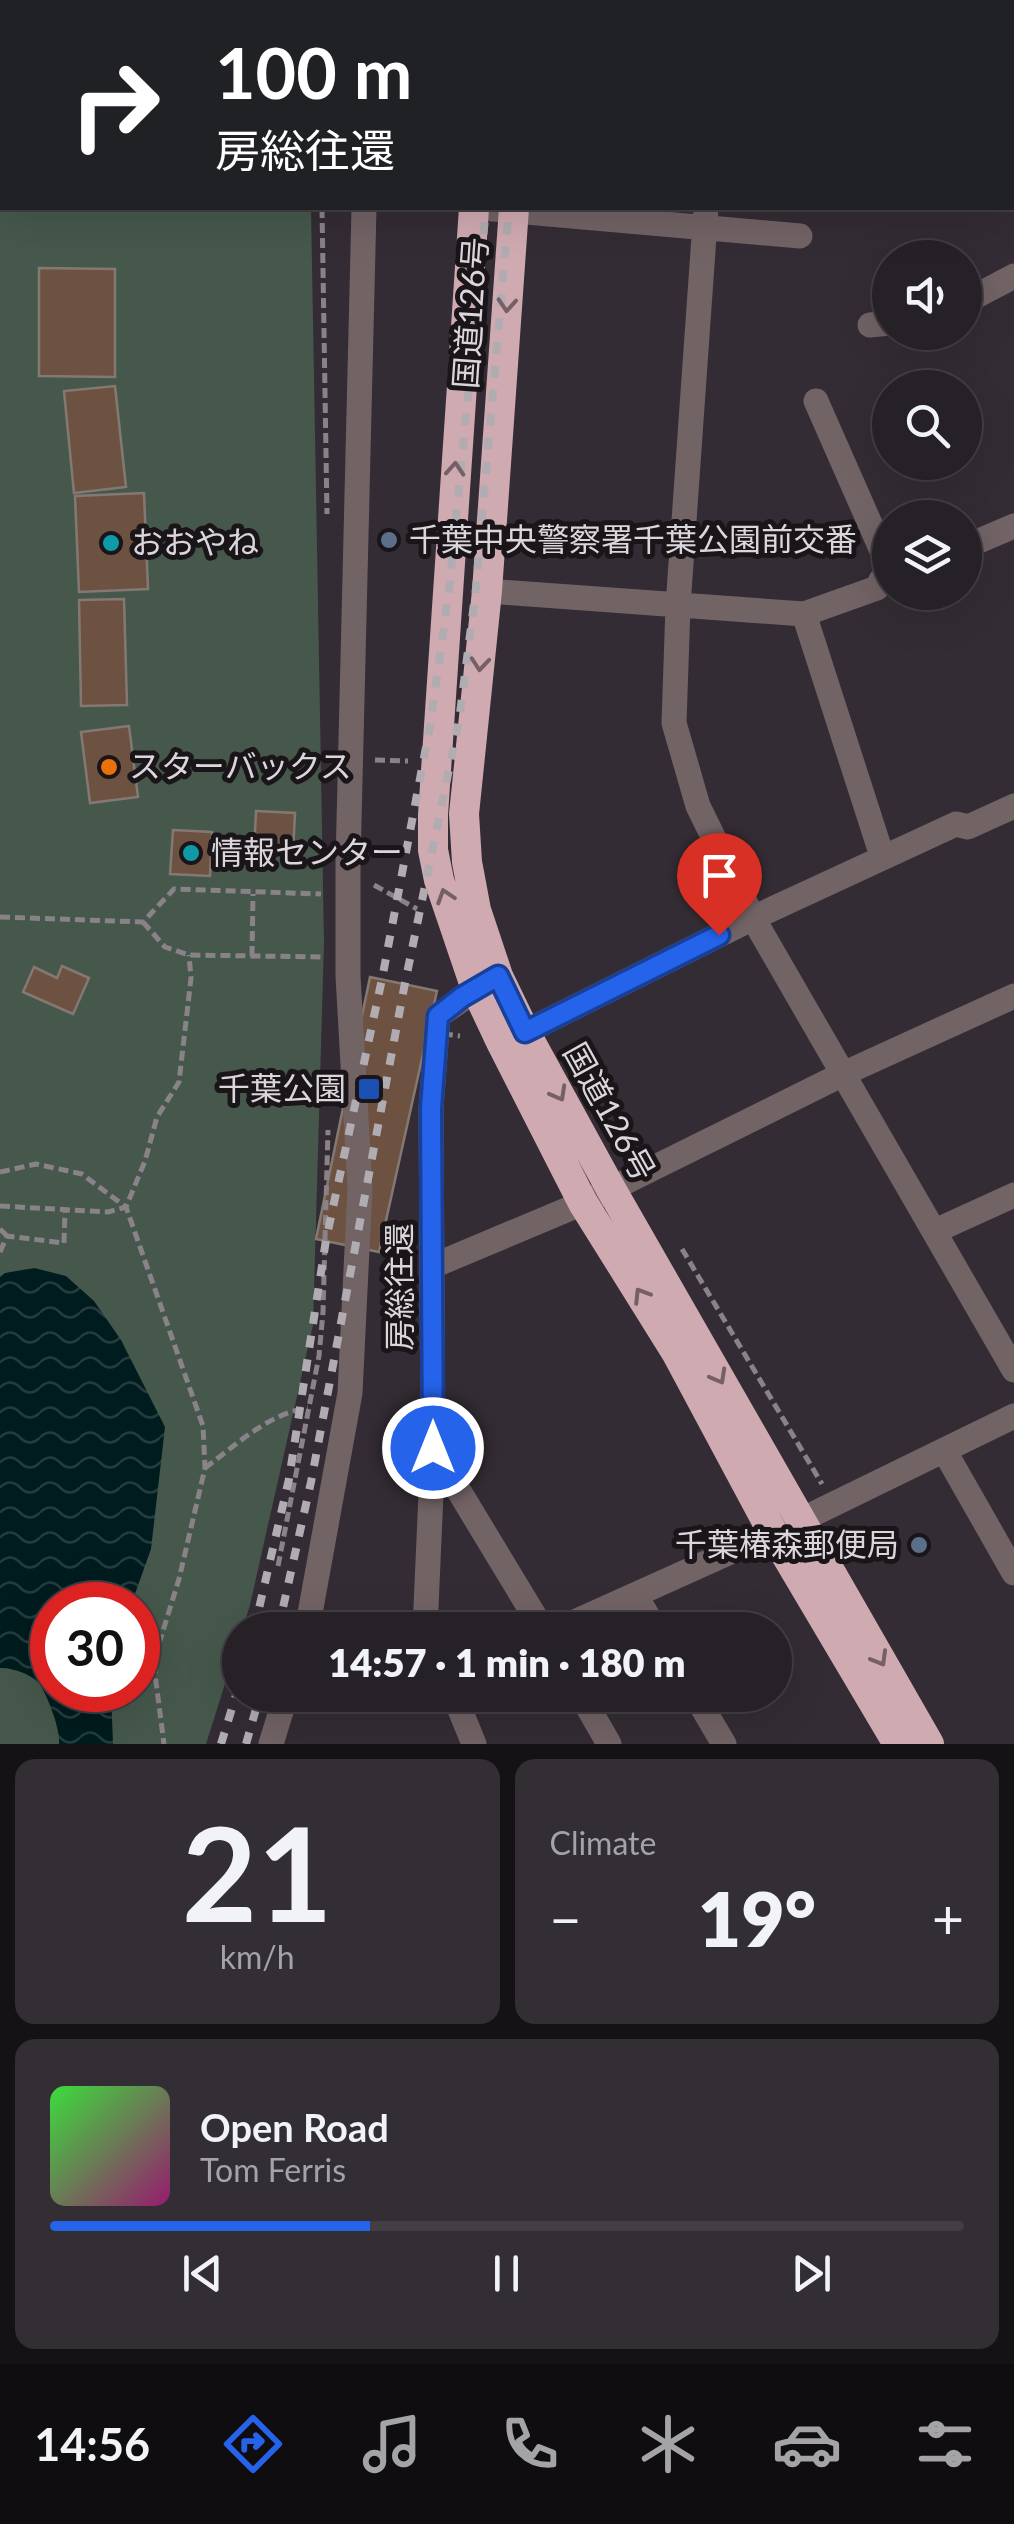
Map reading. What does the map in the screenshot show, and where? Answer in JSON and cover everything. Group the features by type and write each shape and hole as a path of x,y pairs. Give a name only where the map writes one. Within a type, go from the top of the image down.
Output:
{"highway":[{"name":"国道126号","path":"478,210 433,815 433,850 439,880 487,983 676,1352 929,1744"},
{"name":"国道126号","path":"514,210 486,590 464,814 467,862 487,983 525,1032 597,1196"},
{"name":"国道126号","path":"786,1527 898,1744"}],"street":[{"path":"310,1612 350,1393 360,1188 348,976 348,863 364,210"},
{"path":"535,210 705,218 800,236"},
{"path":"705,218 678,606 674,723 698,806 754,918 1014,1370"},
{"path":"982,293 1014,276"},
{"path":"816,401 872,531"},
{"path":"982,540 1014,526"},
{"path":"486,590 804,614 872,590"},
{"path":"804,614 882,856"},
{"path":"525,1032 882,856 956,824 968,826 1014,806"},
{"name":"房総往還","path":"426,1612 433,1448 431,1108 438,1016 487,983"},
{"path":"433,1266 597,1196 843,1074 1014,996"},
{"path":"935,1231 1014,1195"},
{"path":"597,1612 786,1527 1014,1416"},
{"path":"433,1448 532,1612"},
{"path":"944,1450 1014,1573"},
{"path":"635,1595 645,1612"},
{"path":"270,1744 280,1712"},
{"path":"461,1712 474,1744"},
{"path":"591,1712 609,1744"},
{"path":"704,1712 724,1744"}],"path":[{"path":"374,776 375,759 409,761 410,778"},
{"path":"370,874 372,899"},
{"path":"371,884 426,914 422,896"},
{"path":"142,922 174,888 329,894"},
{"path":"252,956 253,892"},
{"path":"0,917 142,922 165,947 189,954 328,957"},
{"path":"0,1206 108,1212 126,1206 146,1162 158,1117 179,1082 191,978 189,954"},
{"path":"428,1032 460,1036"},
{"path":"0,1172 36,1164 82,1174 126,1206 203,1426 205,1468 179,1579 158,1647 155,1674 164,1744"},
{"path":"278,1566 319,1356 327,1200"},
{"path":"0,1229 7,1236 64,1242 65,1211"},
{"path":"0,1252 7,1236"},
{"path":"676,1239 825,1489"},
{"path":"205,1468 291,1410 308,1408"}],"shaded area":[{"name":"千葉公園","path":"0,210 311,210 324,942 313,1325 248,1612 222,1612 222,1693 206,1744 0,1744"}],"water":[{"path":"34,1268 66,1276 94,1301 121,1340 165,1427 151,1549 139,1582 30,1582 30,1676 0,1668 0,1277"},
{"path":"53,1712 112,1712 113,1744 59,1744"}],"building":[{"path":"39,268 115,269 115,377 39,376"},
{"path":"115,386 126,487 74,493 64,391"},
{"name":"おおやね","path":"144,493 148,589 79,592 75,496"},
{"path":"124,599 127,705 81,706 79,600"},
{"path":"129,726 138,797 90,803 81,732"},
{"path":"256,811 295,813 293,853 254,852"},
{"name":"情報センター","path":"173,830 212,832 210,876 170,874"},
{"path":"62,966 89,978 73,1014 23,992 34,967 57,978"},
{"path":"370,977 437,991 379,1252 316,1239"}],"railway":[{"path":"258,1612 289,1479 326,1240 382,979 430,726 449,591 486,210"},
{"path":"282,1612 311,1482 404,988 459,721 476,588 509,210"},
{"path":"221,1744 231,1712"},
{"path":"246,1744 255,1712"}],"place":[{"name":"千葉中央警察署千葉公園前交番","path":"389,540"},
{"name":"おおやね","path":"111,543"},
{"name":"スターバックス","path":"109,767"},
{"name":"情報センター","path":"191,853"},
{"name":"千葉公園","path":"369,1089"},
{"name":"千葉椿森郵便局","path":"919,1545"}],"route":[{"path":"433,1448 431,1108 438,1016 498,976 525,1032 719,935"}]}
